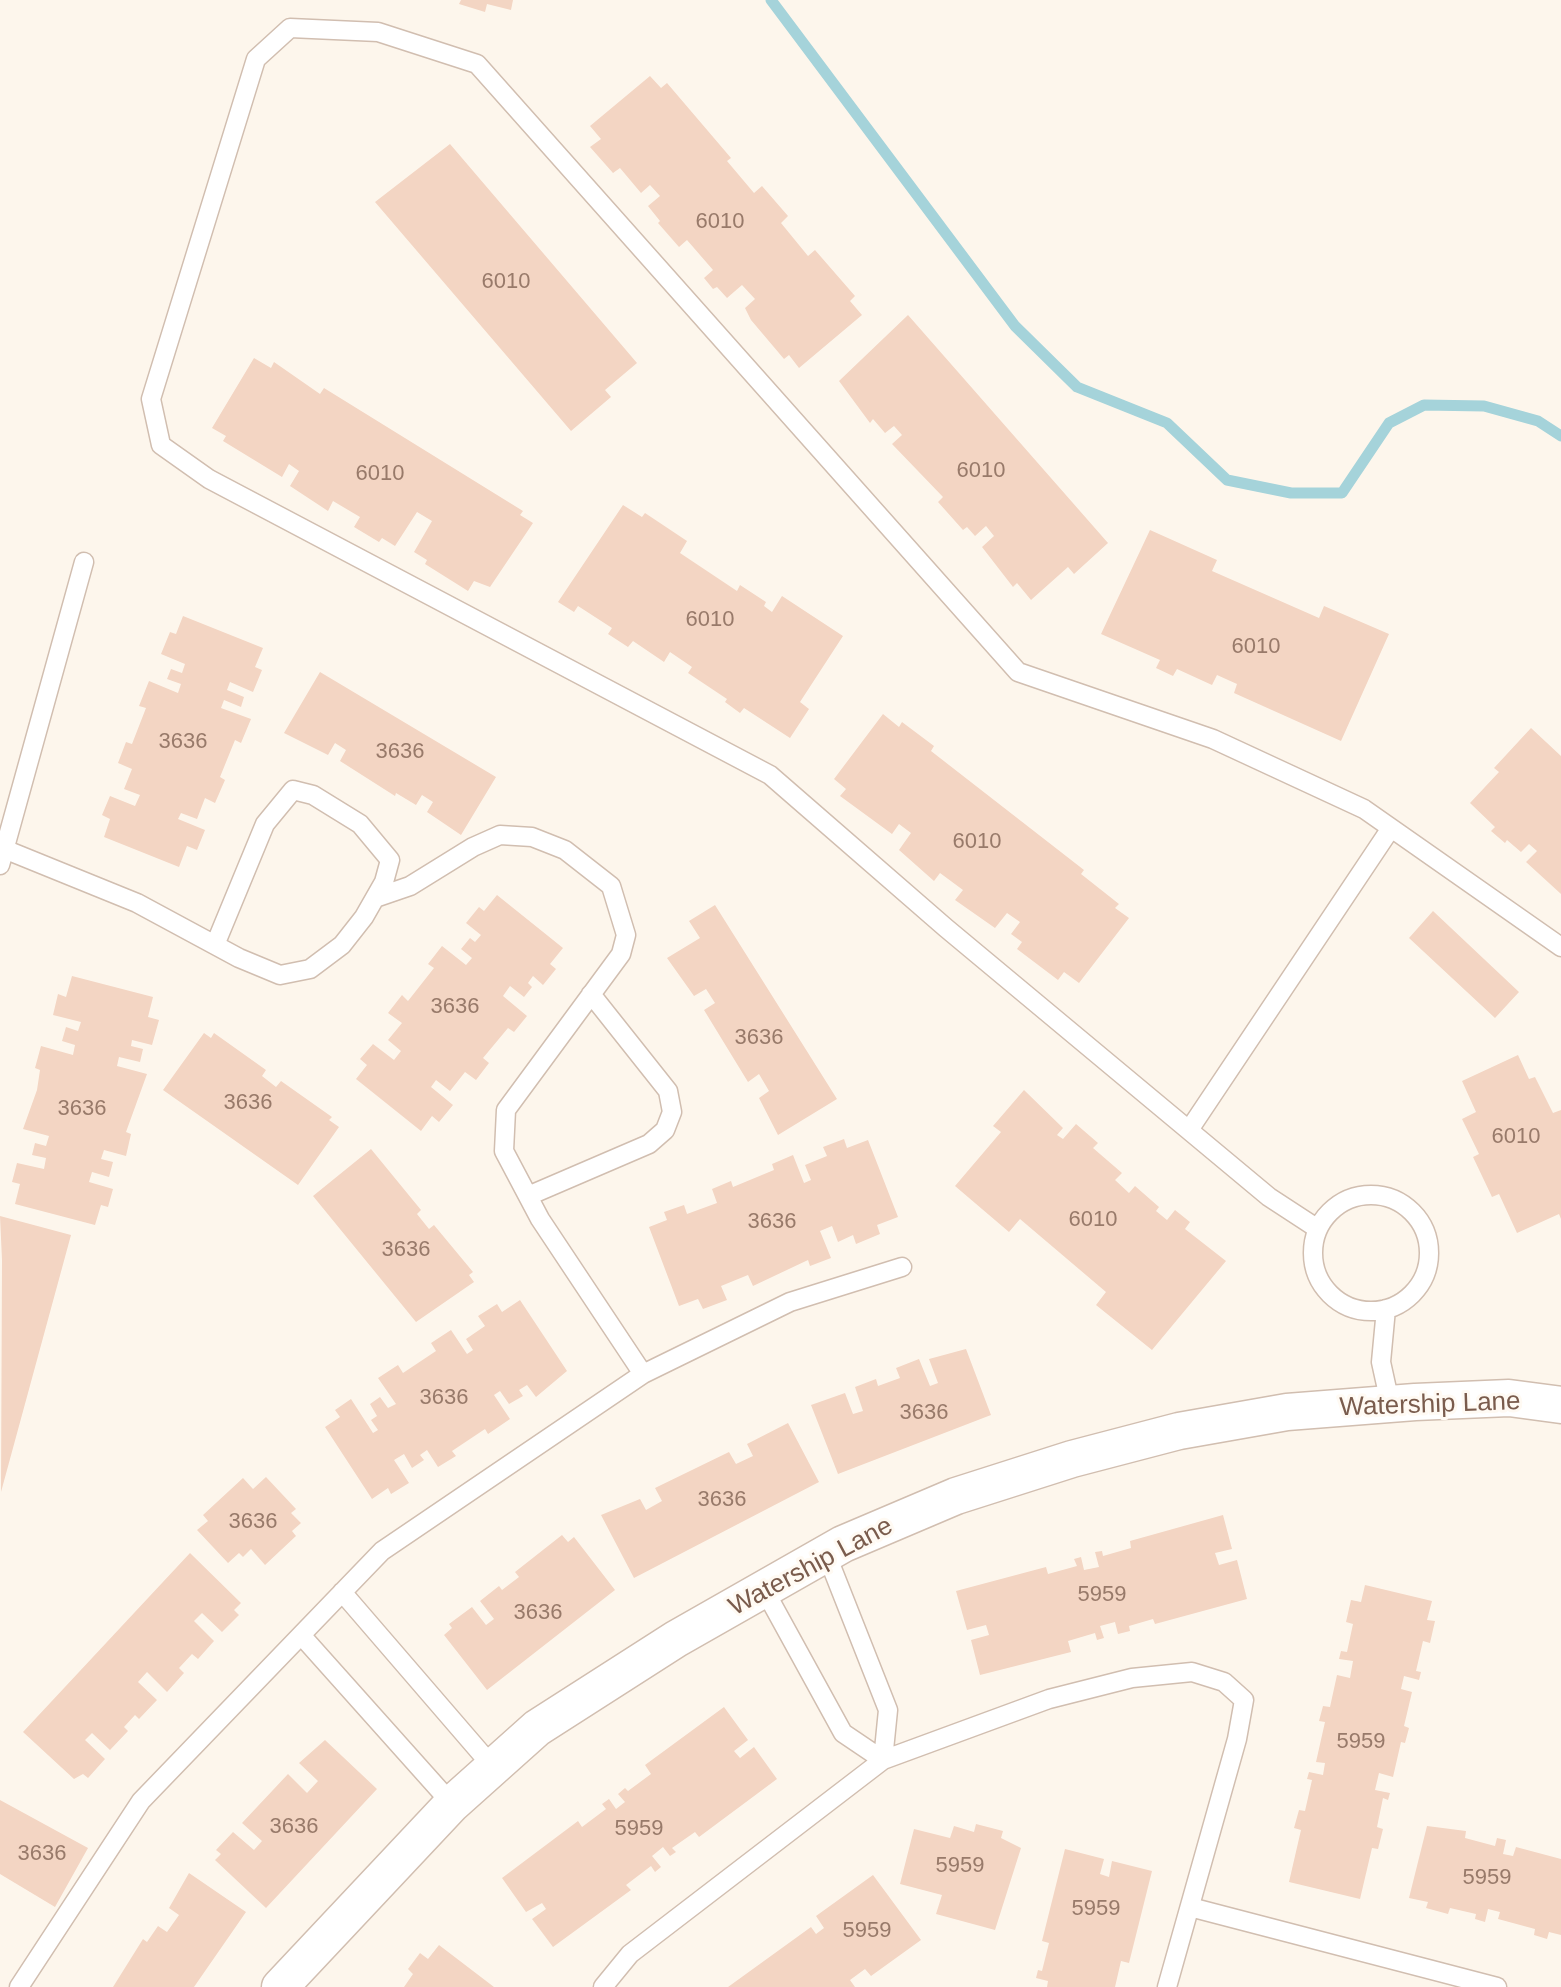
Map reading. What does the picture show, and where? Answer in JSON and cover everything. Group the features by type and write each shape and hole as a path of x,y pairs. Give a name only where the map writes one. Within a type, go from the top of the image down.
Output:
{"street":[{"name":"Watership Lane","path":"280,1987 452,1804 537,1728 615,1676 826,1553 956,1496 1072,1459 1179,1431 1287,1412 1390,1403 1509,1398 1561,1405"}],"lane":[{"path":"1318,1229 1269,1197 946,928 770,775 209,479 161,445 151,399 256,59 290,28 378,32 477,64 1018,672 1213,739 1364,809 1561,947"},
{"path":"84,562 2,857 137,903 215,945 280,975 310,969 342,945 375,898 390,860 360,824 313,795 293,790 265,824 215,945"},
{"path":"1189,1130 1391,828"},
{"path":"375,898 410,886 500,835 532,837 565,850 611,886 623,917 626,935 621,954 506,1110 504,1151 528,1196 643,1374"},
{"path":"528,1196 649,1144 665,1130 672,1112 668,1091 591,994"},
{"path":"1362,1195 1382,1196 1400,1202 1415,1215 1425,1231 1429,1250 1427,1270 1418,1287 1404,1301 1386,1309 1350,1307 1334,1297 1314,1266 1313,1247 1318,1229 1328,1213 1344,1201 1362,1195"},
{"path":"19,1987 141,1801 382,1551 643,1374 790,1302 902,1267"},
{"path":"1386,1309 1381,1362 1390,1403"},
{"path":"826,1553 888,1710 883,1760"},
{"path":"765,1591 843,1733 883,1760"},
{"path":"342,1592 492,1766"},
{"path":"301,1635 452,1804"},
{"path":"603,1987 630,1954 883,1760 1049,1699 1132,1678 1192,1672 1224,1682 1244,1700 1237,1739 1167,1987"},
{"path":"1190,1907 1497,1987"}],"building":[{"path":"461,0 513,0 511,10 487,4 485,12 459,4"},
{"path":"650,76 661,88 667,83 731,158 727,161 754,193 762,186 788,216 781,223 808,256 815,250 855,296 850,301 862,315 799,368 789,355 784,359 751,320 745,308 755,299 742,285 727,298 717,287 713,289 704,278 713,270 687,240 679,247 658,223 660,221 648,206 660,196 650,185 641,193 620,168 613,173 590,147 601,139 590,126"},
{"path":"450,144 637,363 605,390 611,397 571,431 375,202"},
{"path":"908,315 1108,543 1074,574 1068,567 1031,600 1017,583 1013,587 982,547 994,536 986,526 975,536 967,527 963,530 938,502 943,497 892,444 902,435 894,426 885,433 873,419 870,423 839,381"},
{"path":"254,358 271,368 274,362 320,394 324,388 523,511 520,515 533,523 490,587 474,581 468,591 425,564 427,560 414,552 432,521 417,512 395,546 382,538 379,542 354,527 360,517 333,501 328,511 290,486 299,471 289,464 282,477 223,441 226,436 212,428"},
{"path":"623,505 642,517 645,513 687,541 680,553 737,591 740,585 766,602 764,606 772,612 782,596 843,636 800,702 809,709 790,738 744,708 740,713 725,702 727,699 688,673 692,667 670,652 664,662 633,641 628,647 608,634 612,628 578,606 574,612 558,602"},
{"path":"1150,530 1217,560 1212,571 1319,618 1324,606 1389,634 1341,741 1234,693 1237,684 1217,675 1212,685 1177,669 1173,676 1156,668 1160,660 1101,634"},
{"path":"183,616 263,648 255,667 262,670 253,692 230,682 227,690 244,697 241,707 224,700 221,708 251,719 241,743 235,740 220,777 225,780 215,803 205,798 197,819 181,813 178,819 205,830 197,850 187,846 179,867 104,837 110,819 102,815 110,796 135,806 140,795 124,789 132,769 118,763 126,742 132,744 146,708 139,706 149,681 178,693 181,684 167,679 171,669 182,673 185,664 161,654 170,632 176,634"},
{"path":"320,672 496,777 461,835 427,812 433,802 422,795 416,805 396,793 395,796 340,761 346,750 335,743 328,755 284,733"},
{"path":"883,714 899,727 902,722 934,746 931,751 1084,870 1081,874 1119,904 1115,908 1129,918 1079,983 1064,972 1058,980 1017,949 1022,942 1011,934 1020,922 1007,913 995,928 955,900 963,890 940,873 934,881 899,850 911,833 899,824 892,834 840,796 846,789 834,779"},
{"path":"1531,728 1561,756 1561,894 1526,862 1537,851 1529,844 1521,852 1507,840 1505,843 1491,831 1495,827 1470,803 1499,772 1494,768"},
{"path":"497,895 563,948 550,964 556,969 543,985 533,976 528,983 532,987 524,997 510,986 503,996 527,1016 514,1032 508,1028 483,1058 489,1063 476,1080 465,1072 450,1091 436,1080 431,1087 453,1105 439,1122 432,1116 421,1131 356,1079 367,1065 360,1059 373,1044 394,1060 401,1051 388,1040 402,1023 388,1013 402,995 408,1001 434,968 428,964 442,946 466,965 472,958 461,949 470,938 475,942 481,935 466,923 479,907 484,911"},
{"path":"715,905 837,1099 778,1135 759,1098 769,1091 759,1074 748,1082 704,1010 715,1003 706,989 694,996 667,958 700,938 689,921"},
{"path":"1433,911 1519,992 1495,1018 1409,938"},
{"path":"72,976 153,997 148,1017 159,1020 152,1045 132,1040 131,1046 143,1049 140,1062 119,1057 117,1066 147,1074 126,1132 131,1134 126,1156 104,1150 101,1159 113,1162 109,1177 92,1172 89,1182 113,1189 108,1207 101,1205 95,1225 15,1204 20,1184 12,1182 17,1163 44,1169 46,1158 32,1155 35,1143 46,1146 49,1136 23,1129 37,1090 40,1070 35,1068 41,1046 73,1055 75,1045 62,1041 66,1027 78,1031 81,1022 53,1015 58,994 66,997"},
{"path":"204,1033 211,1038 214,1033 266,1070 262,1076 276,1087 281,1081 332,1117 329,1120 339,1127 298,1185 163,1090"},
{"path":"1518,1055 1529,1079 1535,1077 1553,1113 1561,1110 1561,1219 1559,1214 1517,1233 1499,1194 1492,1197 1473,1157 1479,1154 1462,1119 1476,1112 1462,1081"},
{"path":"1024,1090 1063,1128 1057,1135 1063,1139 1076,1124 1098,1143 1093,1148 1122,1173 1115,1180 1129,1193 1135,1186 1159,1207 1156,1211 1167,1220 1175,1210 1190,1222 1185,1229 1226,1261 1152,1350 1096,1305 1106,1292 1020,1219 1009,1232 955,1186 1001,1132 993,1126"},
{"path":"844,1139 847,1148 868,1140 898,1217 877,1225 880,1234 856,1244 853,1235 838,1242 832,1226 820,1231 831,1258 810,1266 808,1260 753,1286 748,1275 721,1286 727,1300 703,1309 698,1299 679,1306 649,1227 667,1220 664,1212 684,1205 687,1214 717,1203 712,1189 731,1181 733,1187 774,1170 772,1164 793,1155 804,1183 811,1180 805,1165 827,1156 823,1147"},
{"path":"371,1149 421,1210 417,1214 429,1229 434,1225 473,1272 469,1275 474,1282 416,1322 313,1196"},
{"path":"0,1216 71,1235 1,1492 2,1260"},
{"path":"520,1300 567,1371 536,1397 527,1385 519,1390 523,1396 509,1404 500,1391 494,1395 510,1419 488,1434 485,1429 452,1451 456,1456 438,1467 427,1450 420,1455 424,1460 412,1468 404,1454 394,1460 409,1483 391,1494 388,1488 372,1499 325,1427 340,1417 335,1410 351,1399 373,1433 378,1430 371,1420 377,1416 370,1404 380,1397 388,1408 396,1404 378,1378 398,1365 403,1373 436,1351 431,1343 451,1330 467,1354 473,1350 466,1339 485,1326 478,1316 497,1304 502,1312"},
{"path":"966,1349 991,1415 838,1474 811,1405 845,1393 853,1414 863,1411 855,1387 876,1379 878,1386 900,1378 896,1368 919,1359 930,1386 938,1383 929,1359"},
{"path":"788,1423 819,1482 634,1578 601,1515 640,1499 646,1510 662,1501 655,1488 729,1452 736,1464 753,1456 747,1444"},
{"path":"266,1477 296,1509 291,1513 301,1523 292,1531 296,1536 265,1565 251,1549 243,1557 239,1553 228,1563 197,1530 208,1521 203,1515 243,1478 253,1489"},
{"path":"1223,1515 1232,1549 1215,1553 1219,1565 1237,1560 1247,1599 1155,1624 1153,1619 1129,1626 1130,1631 1118,1634 1115,1622 1100,1626 1104,1638 1097,1640 1095,1633 1068,1641 1071,1652 980,1675 971,1640 989,1635 986,1625 967,1630 956,1591 1046,1567 1048,1574 1077,1566 1074,1559 1081,1557 1084,1570 1099,1567 1095,1552 1102,1551 1103,1556 1131,1548 1130,1541"},
{"path":"562,1535 568,1542 574,1537 615,1590 487,1690 444,1635 452,1628 449,1624 472,1607 486,1625 494,1619 480,1601 499,1586 502,1590 519,1577 515,1572"},
{"path":"190,1553 241,1603 234,1610 239,1615 222,1632 202,1613 194,1621 214,1641 198,1659 192,1654 179,1668 184,1673 167,1692 147,1672 138,1682 157,1700 139,1719 135,1715 124,1727 128,1731 110,1750 92,1733 85,1740 105,1759 88,1778 83,1774 74,1779 23,1732"},
{"path":"1365,1585 1432,1601 1427,1620 1435,1621 1430,1643 1423,1641 1416,1671 1421,1672 1419,1680 1404,1676 1401,1689 1412,1692 1404,1726 1409,1728 1405,1743 1401,1742 1393,1777 1379,1773 1375,1790 1390,1793 1388,1800 1383,1798 1377,1827 1383,1829 1378,1849 1372,1848 1360,1899 1289,1882 1301,1830 1294,1828 1299,1810 1305,1811 1312,1780 1307,1779 1309,1772 1323,1775 1325,1763 1316,1762 1325,1722 1319,1721 1323,1706 1330,1707 1337,1675 1350,1678 1353,1661 1339,1659 1341,1651 1347,1652 1353,1624 1346,1622 1351,1600 1361,1602"},
{"path":"724,1707 748,1740 734,1751 740,1758 754,1747 777,1779 699,1837 695,1832 672,1848 676,1852 670,1856 663,1847 652,1856 661,1867 655,1872 651,1866 626,1885 631,1890 553,1947 532,1919 546,1909 542,1903 526,1912 502,1878 578,1821 582,1827 606,1809 602,1804 609,1799 616,1809 625,1802 618,1794 625,1788 628,1791 651,1774 645,1765"},
{"path":"325,1740 377,1789 266,1908 215,1860 221,1854 216,1850 233,1832 254,1850 262,1841 242,1823 288,1774 307,1793 318,1781 299,1763"},
{"path":"0,1800 88,1848 55,1907 0,1874"},
{"path":"976,1824 1003,1831 1001,1838 1021,1848 995,1930 936,1914 942,1895 900,1884 914,1829 950,1838 954,1826 974,1832"},
{"path":"1427,1826 1466,1831 1465,1838 1495,1846 1497,1838 1506,1840 1503,1854 1513,1856 1516,1847 1561,1859 1561,1935 1549,1932 1547,1939 1534,1935 1535,1929 1498,1919 1500,1912 1488,1909 1485,1922 1475,1919 1476,1914 1450,1908 1448,1914 1426,1908 1428,1902 1409,1898"},
{"path":"1065,1849 1104,1859 1100,1874 1109,1877 1112,1861 1152,1871 1129,1963 1121,1961 1115,1987 1047,1987 1048,1981 1036,1978 1038,1970 1042,1971 1049,1943 1042,1941"},
{"path":"189,1873 246,1912 194,1987 113,1987 143,1939 147,1942 158,1926 167,1932 179,1915 169,1908"},
{"path":"873,1875 921,1940 871,1976 865,1969 850,1980 855,1987 728,1987 811,1927 816,1934 824,1928 816,1916"},
{"path":"439,1945 494,1987 404,1987 413,1974 408,1969 420,1953 428,1959"}],"waterway":[{"path":"771,0 1015,326 1077,387 1167,423 1227,480 1291,493 1342,493 1389,423 1424,405 1484,406 1538,421 1561,436"}]}
